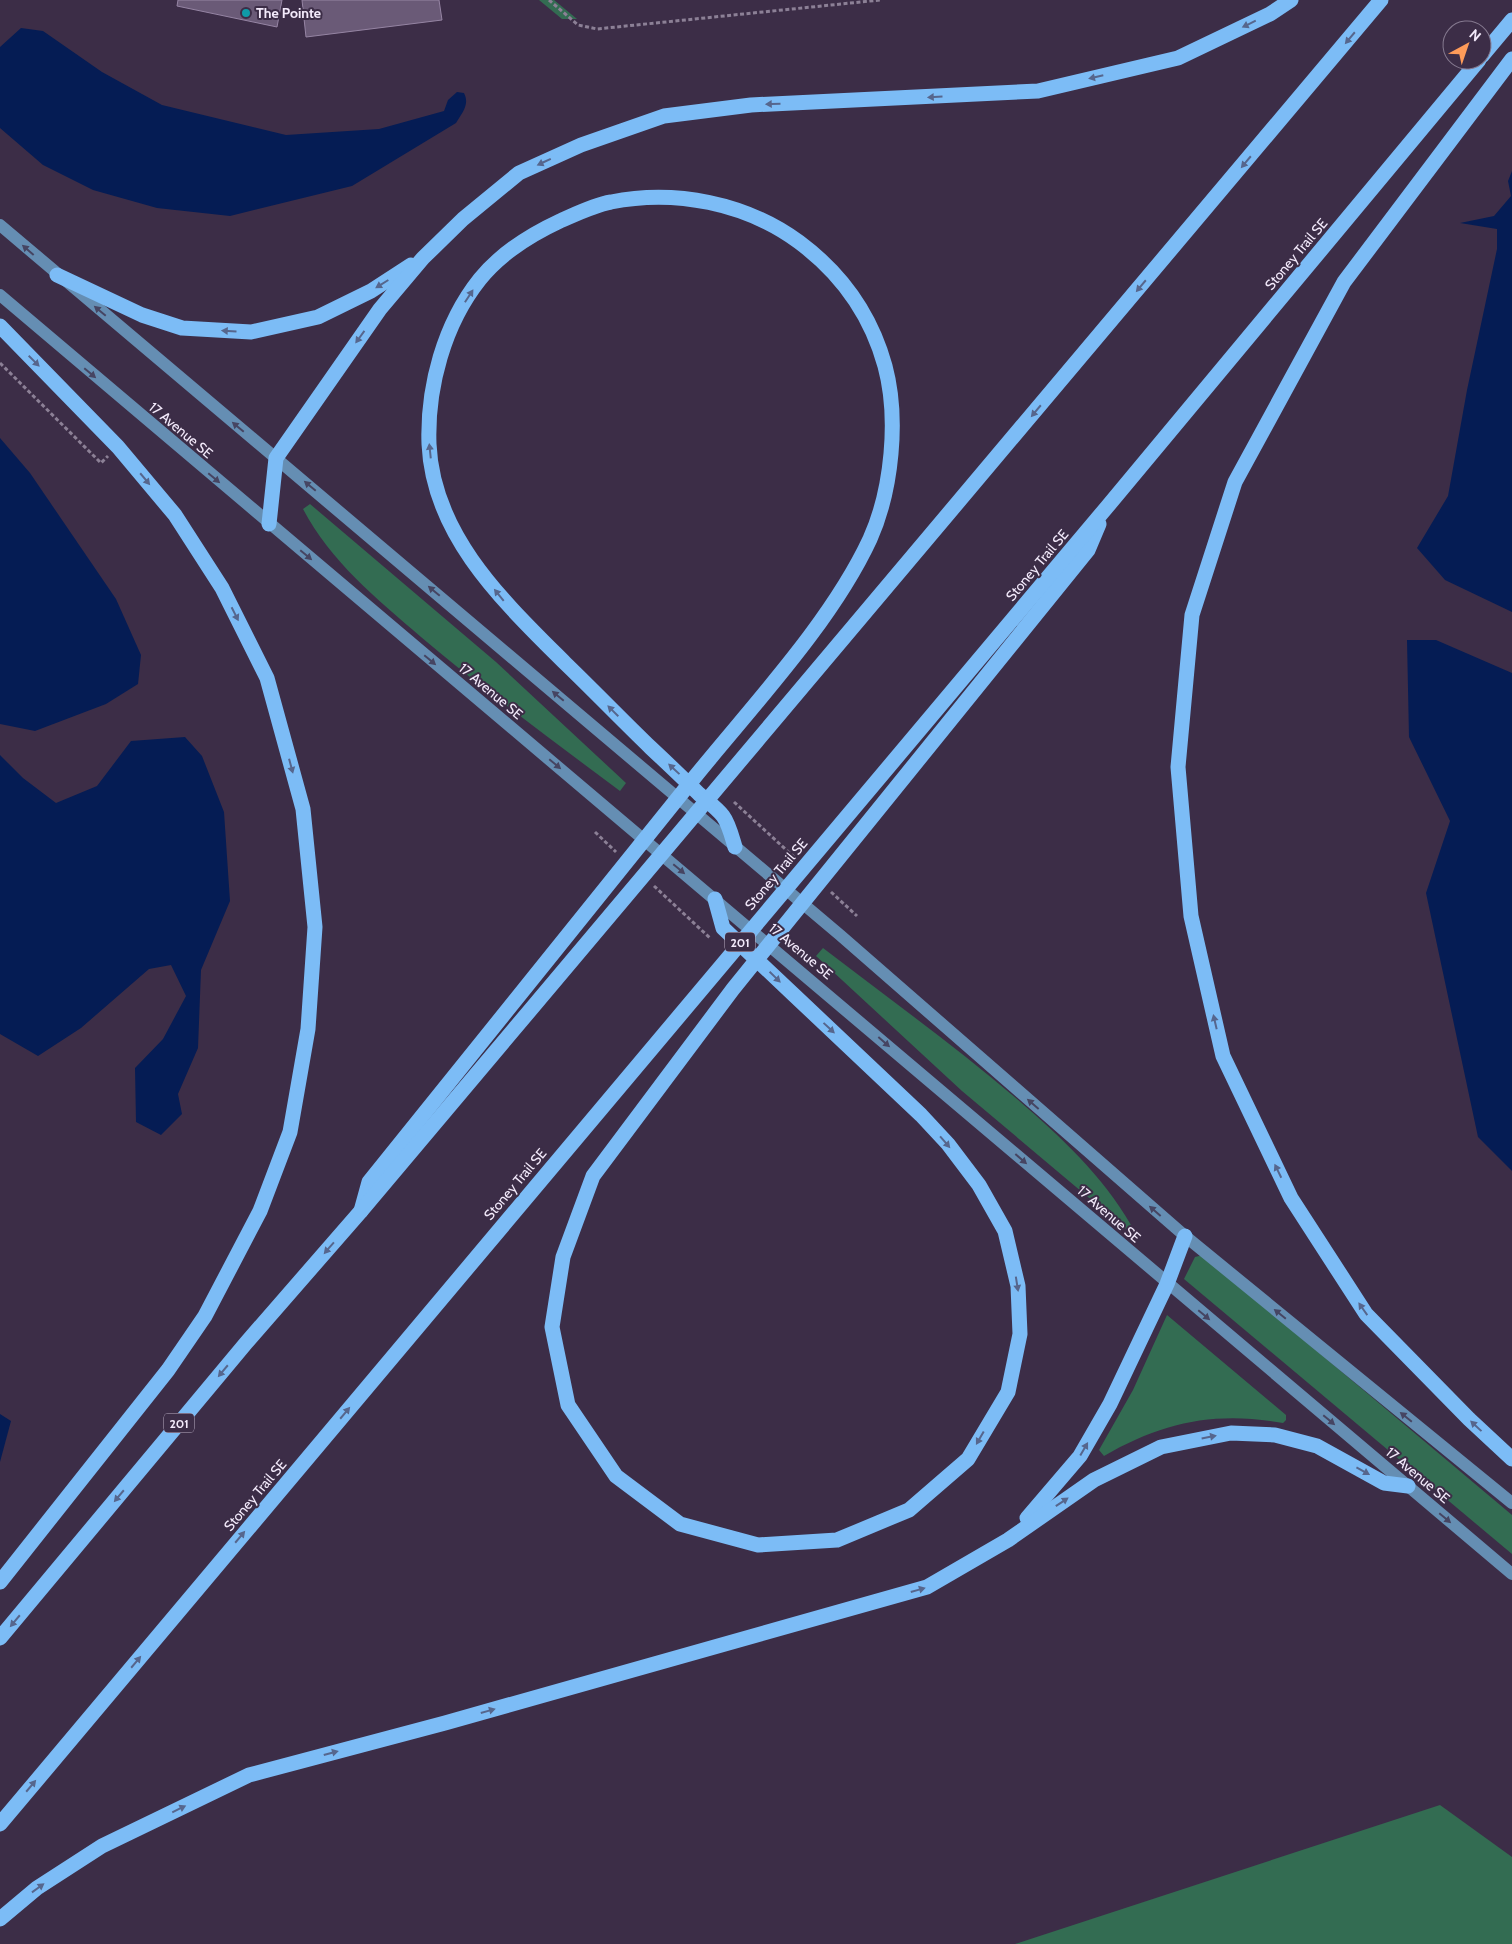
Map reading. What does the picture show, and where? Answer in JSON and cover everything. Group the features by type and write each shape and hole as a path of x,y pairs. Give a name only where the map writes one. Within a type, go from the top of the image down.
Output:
{"highway":[{"path":"269,524 276,458 380,309 423,258 463,219 519,173 581,145 664,116 751,105 1038,91 1178,58 1270,14 1291,0"},
{"name":"201","path":"0,1638 246,1343 361,1211 1381,0"},
{"path":"1492,44 1512,20"},
{"path":"1512,59 1344,282 1234,482 1192,615 1178,767 1191,916 1223,1056 1290,1198 1366,1314 1469,1419 1512,1459"},
{"name":"Stoney Trail SE","path":"0,1824 1107,507 1470,70"},
{"path":"361,1211 369,1182 807,638 835,598 871,536 882,499 889,464 893,424 890,384 880,347 864,312 835,274 815,254 785,232 745,213 719,204 681,198 644,197 606,202 538,231 507,252 480,278 461,309 446,341 435,375 430,411 429,447 435,482 448,517 465,550 508,606 648,745 726,819 735,847"},
{"path":"57,275 142,315 182,328 251,332 318,317 371,291 423,258"},
{"path":"0,326 118,447 175,516 222,588 270,687 303,809 315,927 308,1029 290,1132 260,1211 206,1316 168,1370 0,1582"},
{"path":"715,899 724,928 794,995 920,1115 948,1144 979,1185 1005,1231 1018,1286 1020,1334 1008,1392 968,1459 909,1510 837,1540 758,1545 680,1524 616,1476 568,1405 552,1327 563,1257 593,1176 733,989 1088,550 1107,507"},
{"path":"1008,1540 1080,1456 1110,1404 1167,1284 1185,1236"},
{"path":"0,1919 37,1888 102,1846 249,1775 445,1723 927,1587 1008,1540 1094,1480 1161,1447 1231,1433 1275,1436 1317,1446 1384,1483 1408,1486"}],"main road":[{"path":"0,225 840,935 1185,1236 1512,1503"},
{"name":"17 Avenue SE","path":"0,295 1512,1574"}],"path":[{"path":"549,0 578,25 597,29 880,0"},
{"path":"0,363 101,463 108,456"},
{"path":"727,796 799,862"},
{"path":"595,832 624,858"},
{"path":"652,885 710,938"},
{"path":"828,889 857,916"}],"green space":[{"path":"539,0 554,0 577,19 562,19"},
{"path":"310,504 496,662 626,783 620,791 519,716 371,594 327,546 314,528 303,509"},
{"path":"823,948 970,1060 1033,1113 1065,1142 1094,1173 1131,1225 1126,1229 962,1091 816,956"},
{"path":"1203,1255 1512,1515 1512,1554 1184,1279 1195,1257"},
{"path":"1167,1315 1286,1415 1286,1420 1283,1423 1235,1418 1190,1422 1147,1435 1104,1456 1099,1450 1133,1390"},
{"path":"1440,1805 1512,1857 1512,1944 1015,1944"}],"water":[{"path":"21,28 43,31 102,72 162,105 286,135 379,129 444,111 448,100 457,92 464,93 466,105 456,123 352,186 230,216 157,208 93,190 43,165 0,128 0,47"},
{"path":"1512,171 1512,612 1445,580 1417,548 1448,496 1467,390 1497,249 1497,229 1460,223 1494,216 1511,196 1508,181"},
{"path":"0,438 30,473 116,599 141,655 138,684 106,704 35,731 0,724"},
{"path":"1407,640 1436,640 1512,673 1512,1171 1478,1137 1426,893 1450,821 1409,737"},
{"path":"185,737 202,756 224,812 230,901 201,970 198,1048 178,1094 182,1114 161,1135 136,1122 135,1068 163,1039 186,996 171,965 149,969 81,1028 38,1056 0,1034 0,755 23,778 56,803 97,786 131,741"},
{"path":"0,1414 11,1421 0,1462"}],"building":[{"name":"The Pointe","path":"178,0 282,0 277,27 177,6"},
{"path":"302,0 439,0 442,20 306,37"}],"place":[{"name":"The Pointe","path":"246,13"}]}
